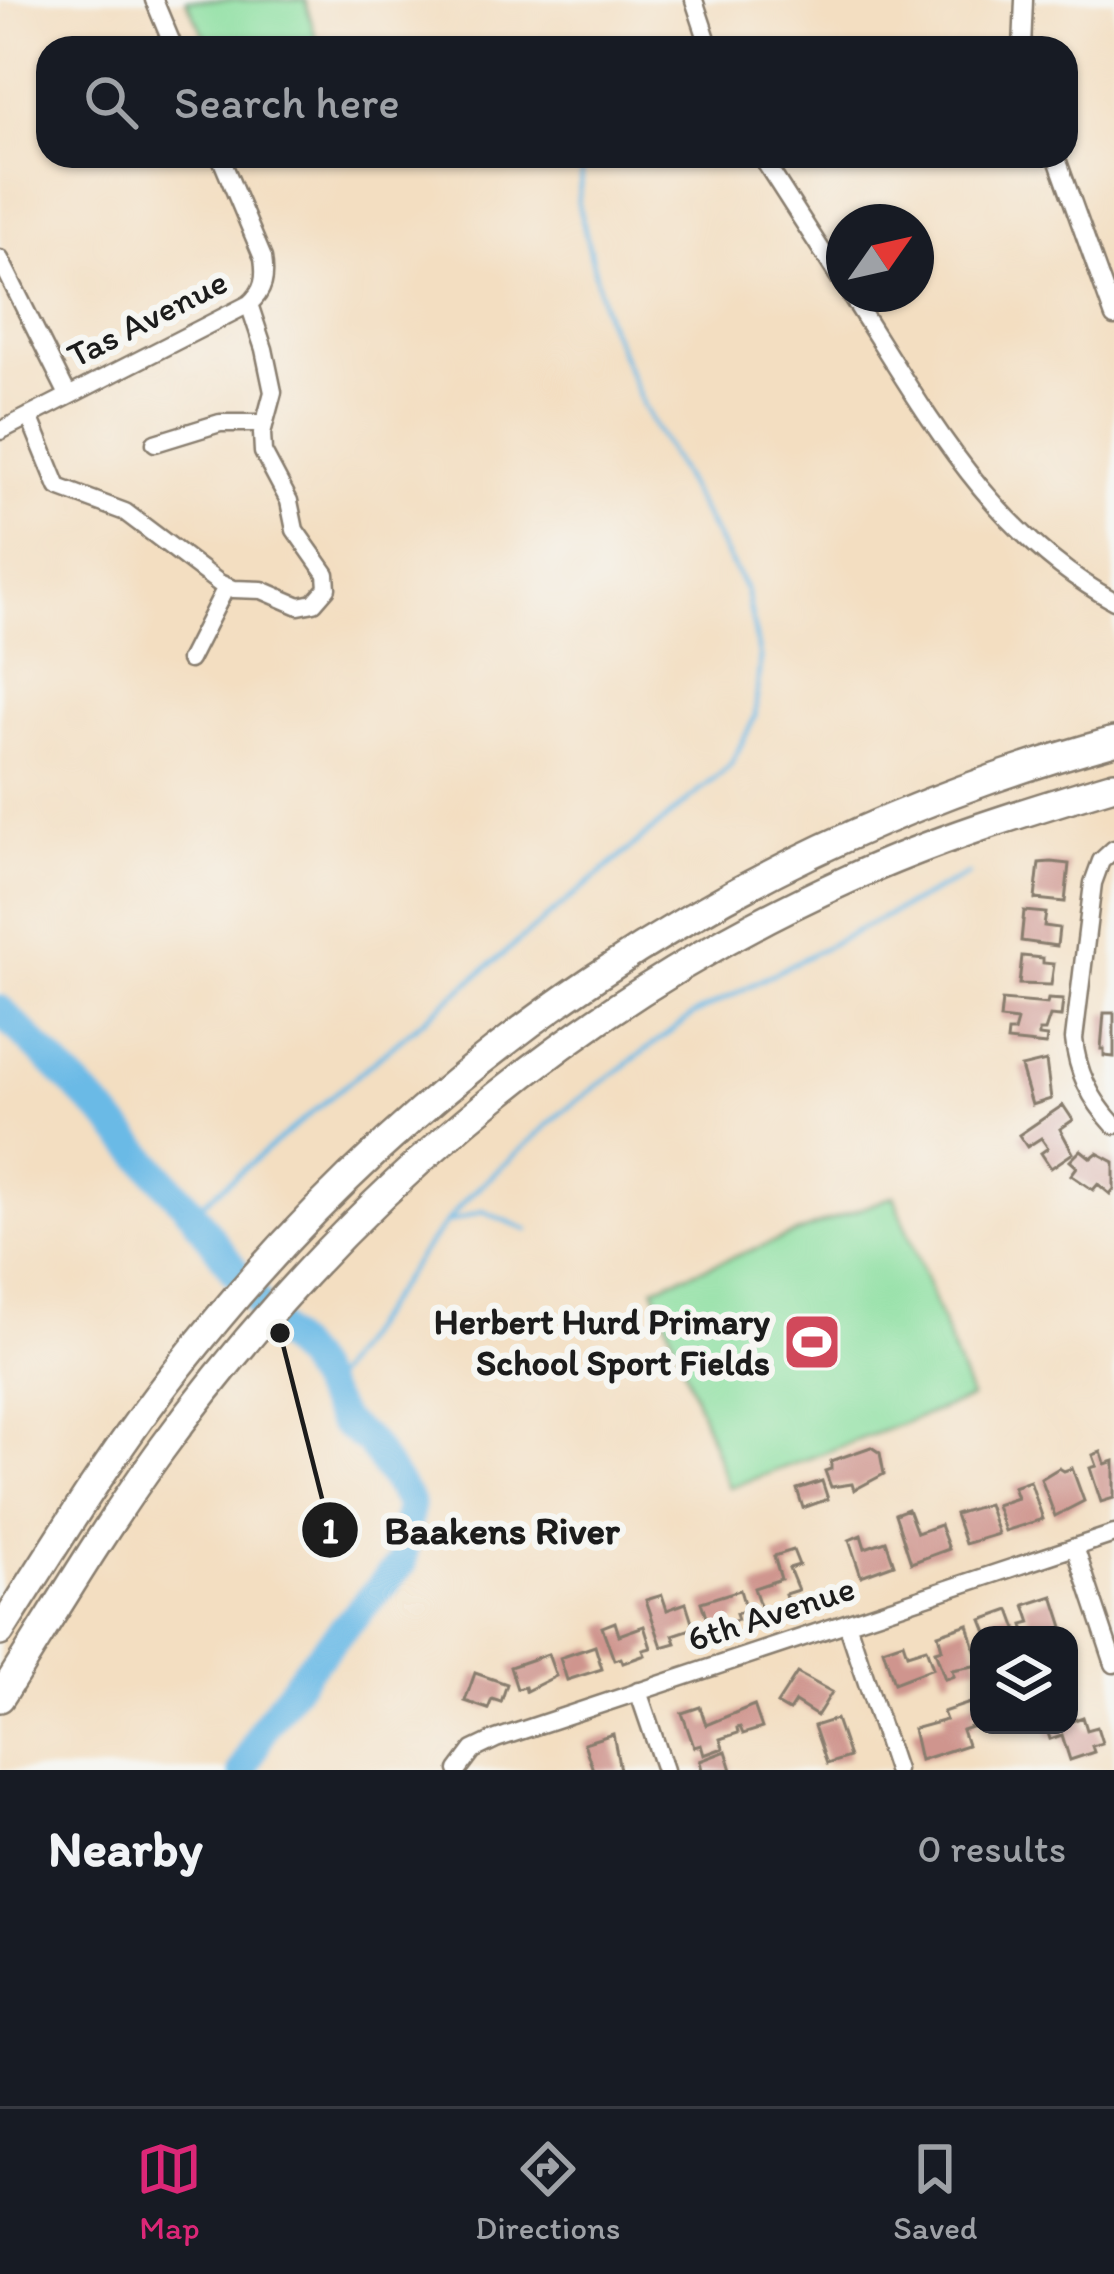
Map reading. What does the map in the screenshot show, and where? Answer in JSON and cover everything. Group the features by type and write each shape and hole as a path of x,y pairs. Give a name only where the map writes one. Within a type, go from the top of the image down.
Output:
{"main road":[{"path":"0,1632 121,1445 178,1368 304,1221 417,1112 498,1046 658,936 763,875 881,820 1114,740"},
{"path":"0,1698 109,1526 207,1391 331,1247 401,1177 511,1082 693,959 852,877 942,841 1114,785"}],"street":[{"path":"154,0 169,36"},
{"path":"694,0 706,36"},
{"path":"1022,36 1024,0"},
{"path":"29,416 58,487 124,512 226,587 262,590 299,606 314,603 327,588 326,574 296,530 289,501 267,463 263,423 273,392 254,300 265,273 263,258 225,168"},
{"path":"769,168 826,257"},
{"path":"1060,168 1114,317"},
{"path":"0,259 68,395"},
{"name":"Tas Avenue","path":"0,431 254,300"},
{"path":"861,312 948,449 979,489 1052,560 1114,601"},
{"path":"155,443 220,423 263,423"},
{"path":"189,660 226,587"},
{"path":"1114,849 1101,861 1093,883 1075,1039 1076,1057 1089,1092 1114,1125"},
{"name":"6th Avenue","path":"458,1770 485,1743 1114,1534"},
{"path":"1075,1547 1114,1664"},
{"path":"847,1623 896,1770"},
{"path":"638,1690 664,1770"}],"green space":[{"path":"186,0 305,0 316,36 205,36"},
{"name":"Herbert Hurd Primary School Sport Fields","path":"894,1196 971,1398 729,1488 654,1287"}],"building":[{"path":"1039,863 1069,864 1065,902 1035,899"},
{"path":"1024,911 1046,913 1044,926 1059,928 1057,946 1021,941"},
{"path":"1022,956 1054,964 1051,985 1019,984"},
{"path":"1048,999 1063,1000 1061,1017 1050,1016 1045,1031 1039,1031 1039,1036 1047,1037 1046,1045 1007,1041 1017,1021 1000,1019 1002,1000 1047,1004"},
{"path":"1104,1013 1114,1013 1114,1057 1104,1056 1101,1049"},
{"path":"1046,1061 1051,1099 1032,1105 1021,1067"},
{"path":"1063,1105 1073,1120 1060,1129 1073,1153 1051,1168 1041,1153 1048,1148 1041,1138 1027,1147 1019,1135"},
{"path":"1081,1150 1091,1158 1097,1153 1114,1162 1110,1194 1098,1184 1093,1190 1071,1175 1077,1167 1070,1161"},
{"path":"871,1447 880,1453 884,1474 854,1490 852,1484 831,1487 825,1471 831,1469 831,1461"},
{"path":"1101,1452 1105,1464 1114,1461 1114,1498 1101,1502 1090,1468 1097,1466 1093,1455"},
{"path":"1059,1468 1072,1468 1084,1501 1055,1516 1041,1479"},
{"path":"822,1481 828,1499 803,1508 797,1489"},
{"path":"1030,1481 1043,1519 1005,1531 996,1505 1017,1498 1013,1487"},
{"path":"988,1504 998,1534 965,1544 955,1514"},
{"path":"908,1509 917,1533 940,1525 949,1549 911,1563 895,1514"},
{"path":"861,1535 865,1548 886,1541 894,1564 861,1576 849,1540"},
{"path":"793,1550 799,1565 789,1568 798,1590 785,1594 788,1603 762,1612 754,1588 781,1579 774,1556"},
{"path":"740,1590 746,1610 736,1614 738,1620 717,1626 716,1621 708,1623 701,1602"},
{"path":"662,1595 667,1610 686,1603 694,1628 673,1635 676,1643 662,1647 646,1600"},
{"path":"1053,1596 1063,1626 1023,1626 1031,1623 1025,1605"},
{"path":"1010,1610 1016,1626 984,1626 982,1620"},
{"path":"615,1622 619,1635 644,1626 651,1648 643,1650 645,1655 623,1663 621,1658 614,1660 602,1627"},
{"path":"968,1624 970,1667 952,1670 954,1676 945,1679 935,1651 942,1649 938,1634"},
{"path":"903,1642 907,1654 926,1648 933,1668 894,1683 883,1649"},
{"path":"595,1646 602,1669 567,1680 560,1658"},
{"path":"548,1654 556,1676 526,1691 525,1687 517,1689 510,1667"},
{"path":"475,1673 507,1684 501,1702 492,1699 488,1709 465,1701"},
{"path":"797,1673 832,1692 817,1716 795,1702 789,1711 777,1704"},
{"path":"970,1703 970,1727 962,1730 967,1745 920,1760 913,1729 946,1720 943,1712"},
{"path":"754,1705 762,1728 743,1734 737,1728 738,1733 720,1739 723,1748 704,1755 701,1745 694,1747 682,1713 700,1707 706,1725"},
{"path":"1083,1717 1087,1730 1097,1727 1102,1743 1092,1746 1094,1752 1070,1760 1062,1735 1050,1739 1048,1734 1078,1734 1078,1719"},
{"path":"836,1719 849,1757 827,1764 814,1726"},
{"path":"613,1734 620,1770 593,1770 584,1743"},
{"path":"726,1751 732,1770 702,1770 700,1761"}],"waterway":[{"path":"192,1212 730,766 755,717 760,658 746,590 645,409 606,318 578,202 582,168"},
{"path":"322,1394 464,1201 561,1113 693,1015 968,874"},
{"path":"0,1010 113,1123 192,1212 280,1333 306,1360 342,1422 369,1442 410,1503 402,1563 307,1669 264,1727 243,1770"},
{"path":"450,1222 483,1211 528,1230"}],"place":[{"name":"Baakens River","path":"280,1333"},
{"name":"Herbert Hurd Primary School Sport Fields","path":"812,1342"}]}
